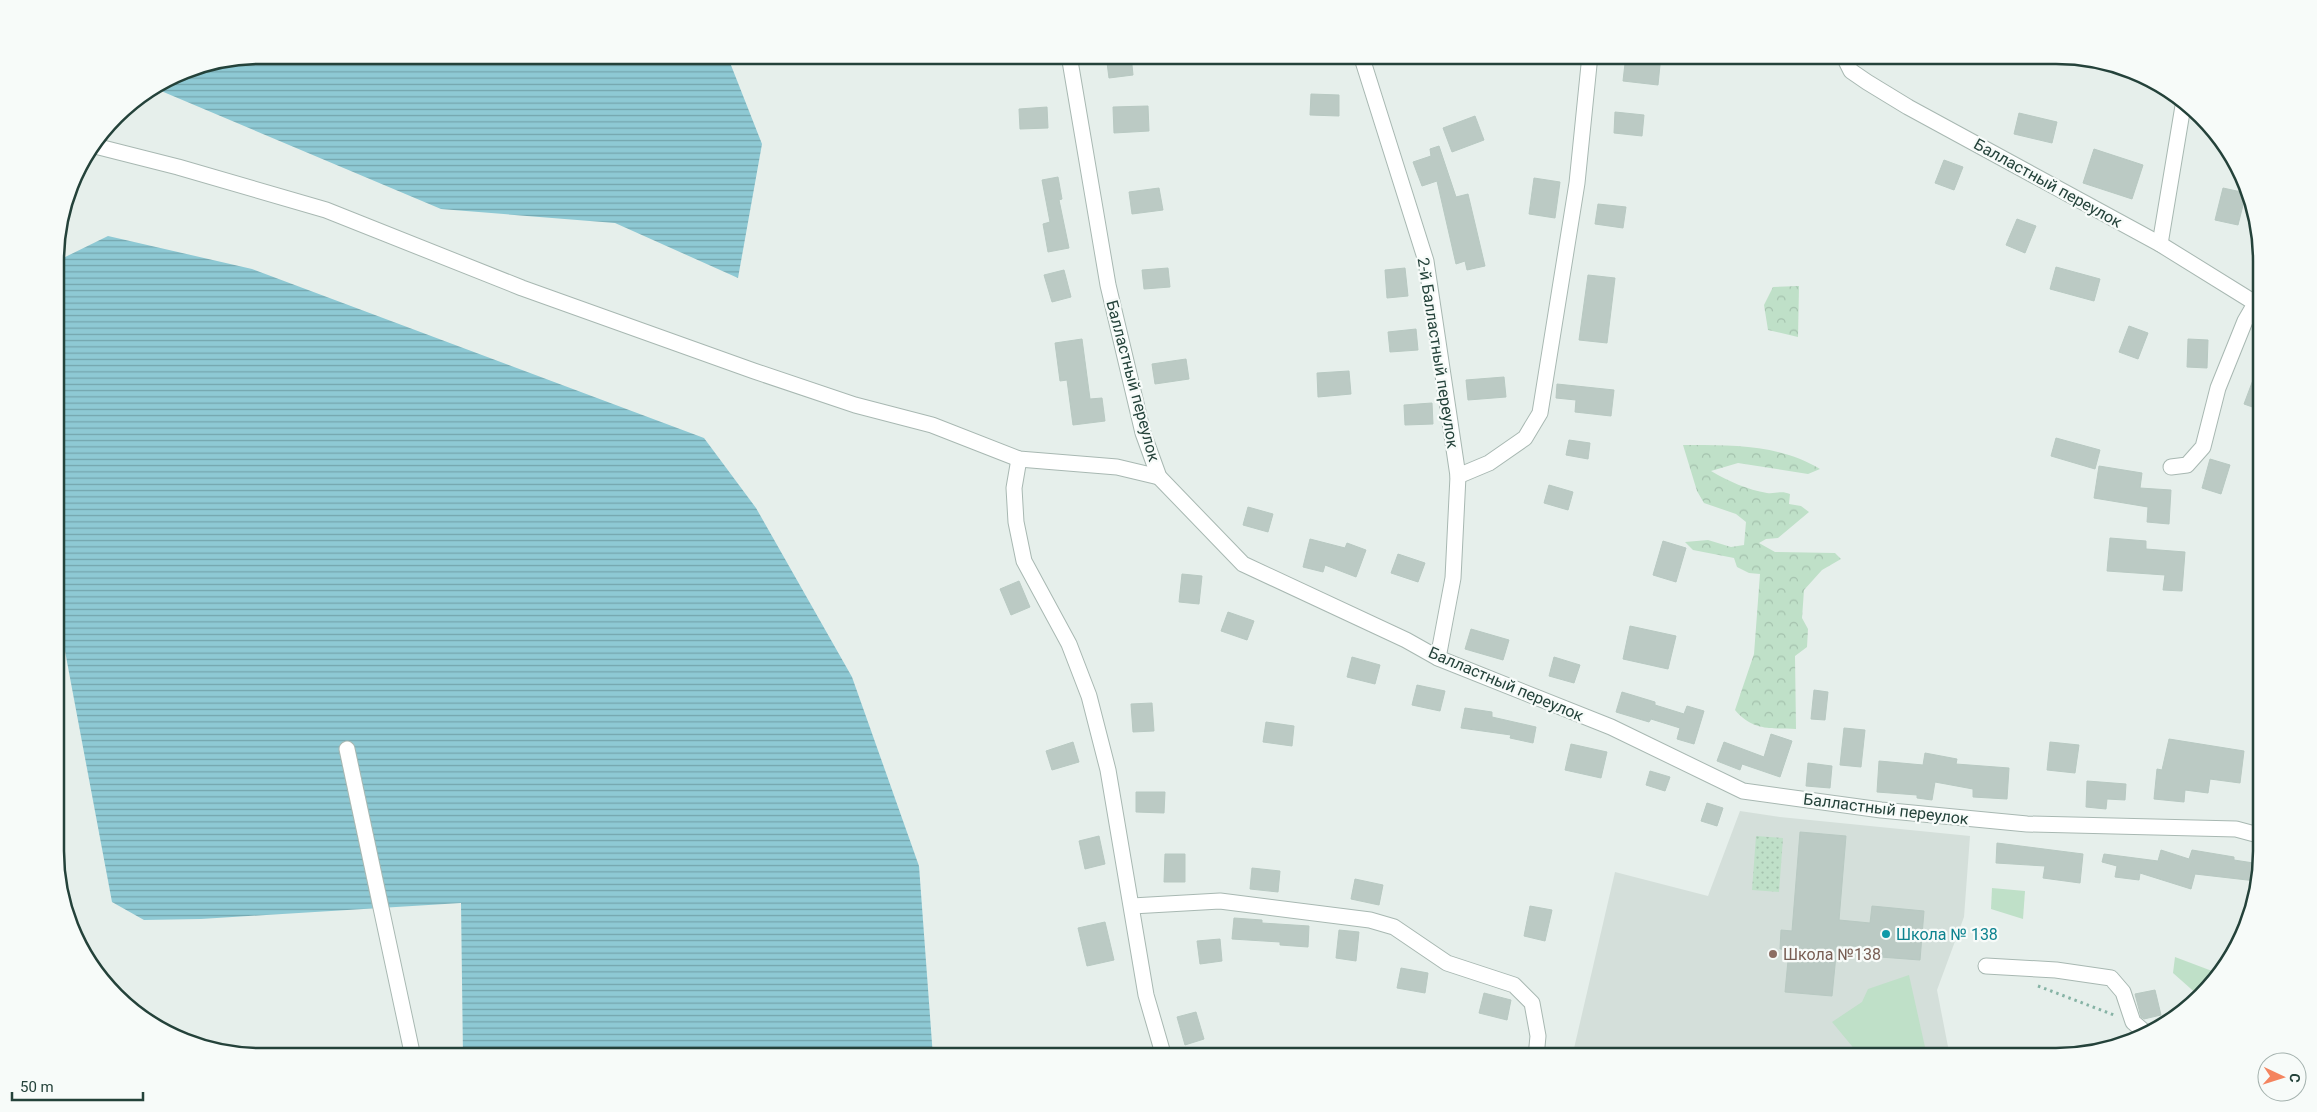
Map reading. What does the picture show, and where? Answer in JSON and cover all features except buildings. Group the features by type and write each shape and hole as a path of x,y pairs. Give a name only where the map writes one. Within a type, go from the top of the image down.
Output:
{"street":[{"name":"Балластный переулок","path":"1070,64 1108,285 1143,433 1159,477 1243,564 1406,640 1438,658 1611,727 1743,791 1881,810 2027,824 2236,828 2253,833"},
{"name":"2-й Балластный переулок","path":"1364,64 1426,261 1458,476 1453,578 1438,658"},
{"path":"1458,476 1489,463 1525,438 1540,414 1577,183 1589,64"},
{"name":"Балластный переулок","path":"1848,64 1851,71 1908,107 2160,244 2253,301"},
{"path":"2160,244 2182,110"},
{"path":"100,147 178,167 326,210 541,294 754,371 855,405 932,425 1019,459 1117,467 1159,477"},
{"path":"2171,467 2187,465 2203,447 2218,388 2245,321 2253,311"},
{"path":"1019,459 1014,488 1016,522 1024,561 1069,644 1089,696 1108,770 1146,995 1161,1048"},
{"path":"347,749 411,1048"},
{"path":"1132,906 1220,901 1370,920 1394,927 1447,963 1514,985 1532,1003 1538,1036 1537,1048"},
{"path":"1986,966 2056,970 2111,978 2123,992 2133,1022 2141,1029"}],"path":[{"path":"2032,984 2133,1022"}],"shaded area":[{"name":"Школа №138","path":"1740,811 1780,817 1970,836 1964,917 1937,990 1948,1048 1574,1048 1615,872 1708,896"}],"green space":[{"path":"1799,286 1798,337 1768,330 1764,305 1773,287"},
{"path":"1683,445 1736,446 1771,450 1804,461 1820,469 1808,474 1738,463 1711,471 1731,482 1753,490 1790,494 1789,504 1801,506 1809,512 1778,538 1766,539 1759,543 1775,552 1835,553 1841,559 1822,570 1804,590 1802,618 1808,629 1807,647 1795,656 1796,729 1770,728 1755,725 1748,722 1735,710 1754,654 1760,574 1749,573 1737,567 1734,558 1693,550 1685,542 1708,540 1731,547 1744,545 1746,522 1736,514 1704,503 1697,491"},
{"path":"1756,836 1783,838 1779,892 1752,890"},
{"path":"1992,888 2025,891 2023,919 1991,909"},
{"path":"2175,957 2213,971 2195,992 2173,973"},
{"path":"1909,975 1925,1047 1854,1048 1832,1022 1862,1002 1868,989"}],"water":[{"path":"248,64 731,64 762,144 738,278 615,223 441,209 161,91 210,70"},
{"path":"108,236 252,269 704,438 756,508 852,677 919,866 932,1048 463,1048 461,903 201,919 144,920 112,902 64,646 64,258"}],"place":[{"name":"Школа № 138","path":"1886,934"},
{"name":"Школа №138","path":"1773,954"}]}
